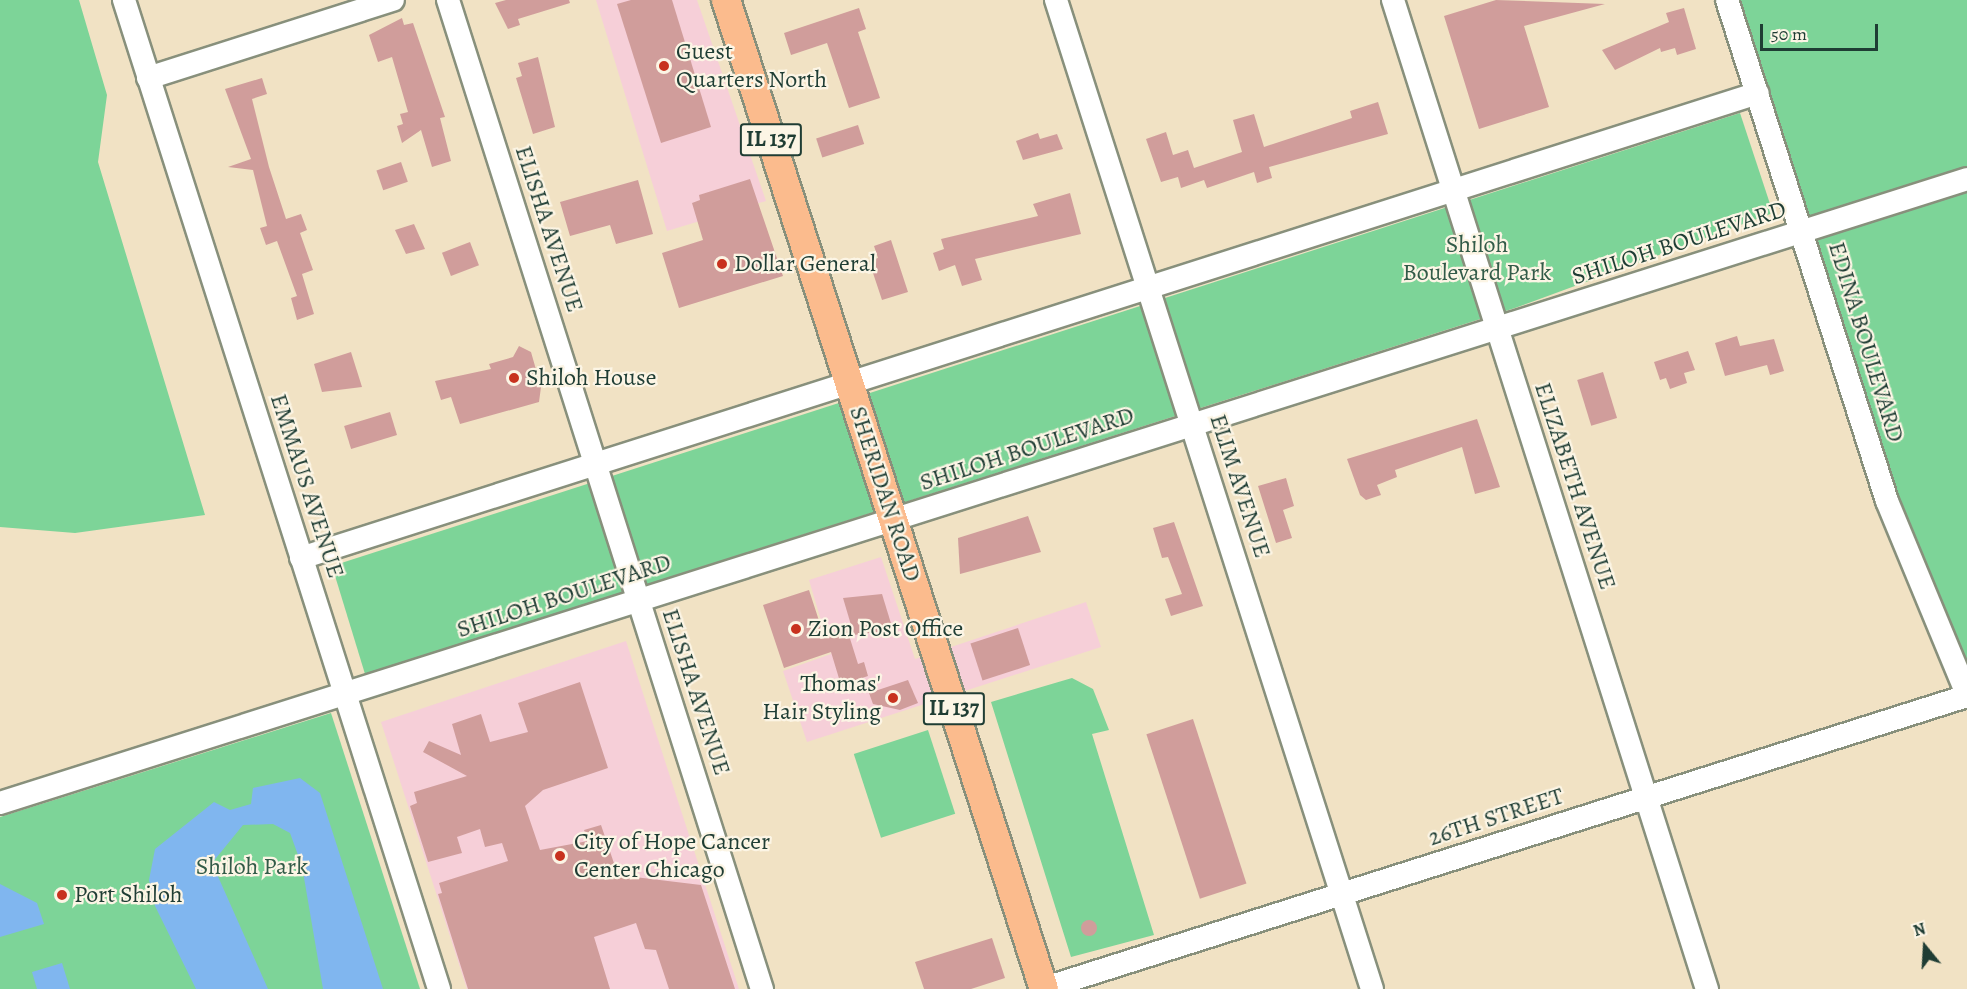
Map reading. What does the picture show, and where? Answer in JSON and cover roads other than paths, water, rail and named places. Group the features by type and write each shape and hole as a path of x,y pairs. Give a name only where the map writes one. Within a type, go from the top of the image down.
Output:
{"main road":[{"name":"SHERIDAN ROAD","path":"726,0 1043,989"}],"street":[{"name":"EMMAUS AVENUE","path":"124,0 439,989"},
{"path":"148,78 393,0"},
{"name":"ELISHA AVENUE","path":"448,0 762,989"},
{"name":"ELIM AVENUE","path":"1056,0 1372,989"},
{"name":"ELIZABETH AVENUE","path":"1393,0 1707,989"},
{"name":"EDINA BOULEVARD","path":"1727,0 1803,231 1887,501 1967,695"},
{"path":"301,558 1758,93"},
{"name":"SHILOH BOULEVARD","path":"0,803 1967,179"},
{"name":"26TH STREET","path":"1043,989 1967,695"}],"water":[{"path":"300,778 320,793 383,989 323,989 302,866 290,833 273,824 243,825 212,863 268,989 196,989 155,906 149,880 155,849 214,802 230,810 251,804 253,788"},
{"path":"0,884 37,903 44,924 0,937"},
{"path":"62,963 70,989 37,989 32,972"}],"place":[{"name":"Guest Quarters North","path":"664,66"},
{"name":"Dollar General","path":"722,264"},
{"name":"Shiloh House","path":"514,378"},
{"name":"Zion Post Office","path":"796,629"},
{"name":"Thomas' Hair Styling","path":"893,698"},
{"name":"City of Hope Cancer Center Chicago","path":"560,856"},
{"name":"Port Shiloh","path":"62,895"}],"park label":[{"name":"Shiloh Boulevard Park","path":"1477,259"},
{"name":"Shiloh Park","path":"252,867"}]}
